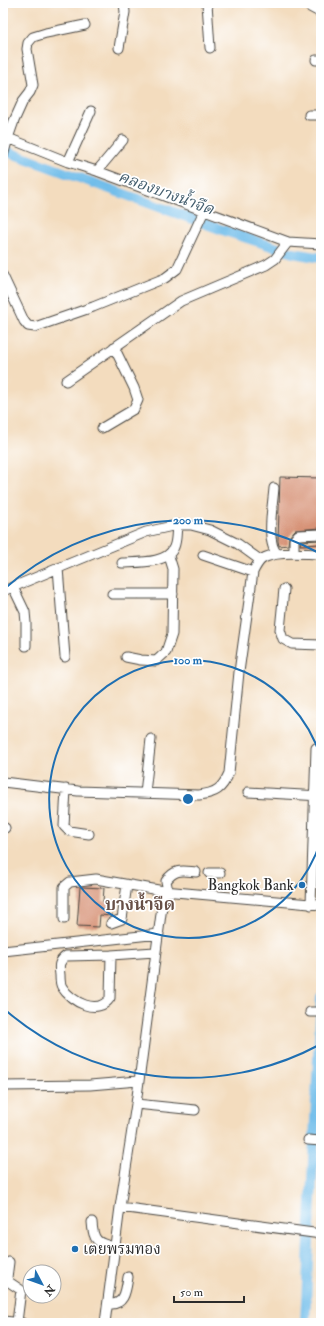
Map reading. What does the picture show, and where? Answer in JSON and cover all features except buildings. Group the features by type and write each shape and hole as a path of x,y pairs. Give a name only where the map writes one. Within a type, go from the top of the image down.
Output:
{"street":[{"path":"119,48 125,12 124,3"},
{"path":"206,3 210,48"},
{"path":"310,3 310,7 321,12"},
{"path":"3,156 6,139 23,101 33,85 27,49 28,43 33,37 85,25"},
{"path":"68,162 91,111"},
{"path":"309,115 320,115"},
{"path":"6,139 97,171 287,244 321,244"},
{"path":"97,171 123,140"},
{"path":"3,276 24,321 28,326 35,327 93,307 173,274 178,269 203,213"},
{"path":"66,380 181,301 266,265 275,259 287,244"},
{"path":"102,428 134,408 138,400 134,388 114,347"},
{"path":"274,488 270,539 275,552 278,554"},
{"path":"3,590 146,532 177,525 191,525 210,530 238,544 260,560"},
{"path":"122,563 155,561 169,556 174,548 177,525"},
{"path":"294,554 294,540 298,535 321,534"},
{"path":"3,782 66,789 145,793 199,795 209,794 216,791 226,781 229,773 239,672 253,572 260,560 278,554 321,554"},
{"path":"203,555 253,572"},
{"path":"126,657 156,661 166,652 172,634 173,569 169,556"},
{"path":"58,568 66,657"},
{"path":"13,587 25,612 26,646"},
{"path":"284,589 280,630 283,639 292,644 321,645"},
{"path":"112,594 173,594"},
{"path":"145,793 152,740"},
{"path":"64,919 64,887 70,882 96,879 166,891 316,905 319,796 316,748"},
{"path":"66,789 64,826 69,831 89,834"},
{"path":"248,792 319,796"},
{"path":"106,1323 120,1206 136,1104 155,952 166,891 166,880 171,874 180,871 196,872"},
{"path":"209,873 220,873"},
{"path":"111,923 122,919 127,885"},
{"path":"3,951 159,934"},
{"path":"111,955 110,998 107,1002 99,1005 84,1005 75,1001 61,986 59,964 66,956 155,952"},
{"path":"3,1086 90,1085 138,1081"},
{"path":"136,1104 195,1110"},
{"path":"308,1140 320,1141"},
{"path":"120,1206 314,1233"},
{"path":"92,1222 93,1235 96,1240 115,1247"},
{"path":"3,1321 20,1323 21,1290 7,1278 9,1262"},
{"path":"108,1304 116,1304 120,1302 124,1296 128,1277"}],"waterway":[{"name":"คลองบางน้ำจืด","path":"3,150 231,233 293,253 321,258"},
{"path":"305,1323 321,997"}],"place":[{"name":"Bangkok Bank","path":"302,885"},
{"name":"เตยพรมทอง","path":"75,1249"}],"district":[{"name":"บางน้ำจืด","path":"140,904"}]}
